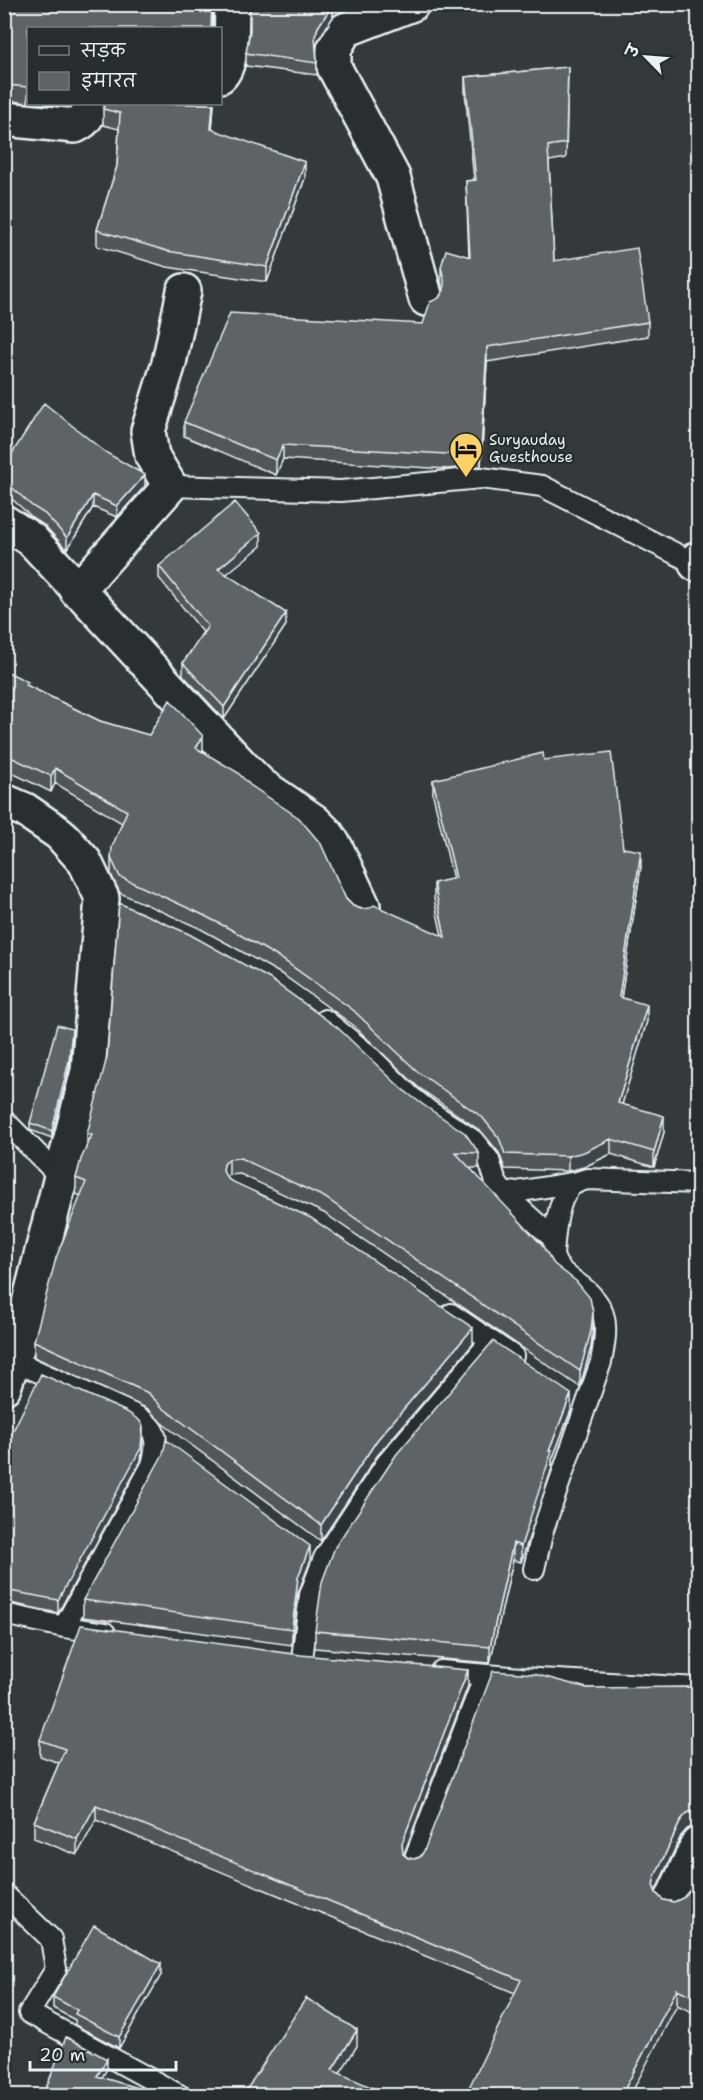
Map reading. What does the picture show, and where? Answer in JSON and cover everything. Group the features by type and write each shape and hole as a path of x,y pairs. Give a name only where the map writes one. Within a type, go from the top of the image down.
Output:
{"street":[{"path":"222,74 230,56 232,4"},
{"path":"412,4 345,30 334,49 334,67 393,177 426,299"},
{"path":"4,119 75,126 83,123 88,117 90,105"},
{"path":"77,591 170,486 152,456 148,431 169,363 184,291"},
{"path":"4,522 31,539 77,591 261,785 314,821 327,834 363,906"},
{"path":"4,801 25,810 60,834 85,862 112,903 88,1071 10,1357"},
{"path":"672,1899 699,1844"}],"lane":[{"path":"170,486 341,491 481,478 542,486 698,562"},
{"path":"311,1010 365,1052 410,1096 473,1140 489,1160 496,1182 504,1194 554,1239"},
{"path":"4,1120 60,1177"},
{"path":"504,1194 587,1179 699,1183"},
{"path":"534,1569 543,1530 601,1362 606,1321 600,1306 587,1289 566,1275 552,1256 562,1201 569,1188 577,1182"},
{"path":"433,1301 528,1366"},
{"path":"302,1659 310,1595 324,1558 386,1464 491,1341"},
{"path":"10,1357 148,1422 156,1434 175,1448"},
{"path":"566,1392 585,1405"},
{"path":"64,1627 152,1465 156,1434"},
{"path":"305,1544 324,1558"},
{"path":"4,1614 64,1627 121,1635"},
{"path":"281,1657 325,1661"},
{"path":"428,1670 699,1688"},
{"path":"413,1863 485,1675"},
{"path":"4,1894 51,1939 56,1969 29,2013 181,2096"}],"building":[{"path":"4,4 212,4 211,27 27,27 27,87 5,85"},
{"path":"250,4 333,4 315,36 317,63 246,53 250,31"},
{"path":"568,67 566,143 548,146 554,261 637,248 648,322 487,347 481,451 447,454 283,445 276,460 184,422 230,313 423,324 430,302 439,298 444,290 441,267 446,250 470,257 466,181 476,180 465,77"},
{"path":"105,105 213,105 211,129 305,162 267,267 167,251 97,230 117,166 120,113 103,109"},
{"path":"44,403 105,452 145,475 117,506 93,495 67,538 45,514 32,506 4,480 4,466"},
{"path":"235,502 261,533 218,569 286,613 224,707 183,663 208,626 159,566"},
{"path":"4,670 28,682 26,685 100,721 149,735 170,700 203,736 196,748 237,772 250,785 299,818 321,844 346,899 353,906 361,909 374,905 445,937 434,883 456,878 433,780 543,753 544,760 611,752 623,848 641,851 619,997 647,1005 618,1103 664,1116 654,1152 611,1139 584,1152 568,1156 505,1154 499,1138 482,1117 418,1072 353,1010 283,960 230,929 120,877 111,858 112,847 127,811 55,768 51,776 4,754"},
{"path":"119,903 189,934 270,979 338,1028 402,1089 465,1133 479,1153 455,1152 542,1245 554,1264 576,1281 590,1298 593,1312 591,1331 580,1371 324,1197 240,1158 229,1159 224,1164 223,1170 229,1180 311,1218 473,1328 377,1440 321,1525 163,1408 148,1393 34,1341 56,1258 86,1182 76,1178 81,1159 92,1135 87,1134 107,1057"},
{"path":"57,1025 72,1029 69,1061 52,1131 30,1123"},
{"path":"493,1341 571,1394 549,1451 552,1451 521,1546 513,1543 490,1647 315,1631 322,1582 335,1547 396,1455"},
{"path":"41,1374 127,1412 139,1420 143,1426 141,1448 58,1600 4,1588 4,1449"},
{"path":"166,1440 310,1546 298,1577 292,1629 83,1600 163,1454"},
{"path":"81,1625 301,1655 468,1670 402,1843 403,1854 414,1859 420,1857 424,1851 493,1671 534,1674 587,1688 699,1688 699,1810 687,1813 681,1820 653,1885 656,1893 663,1900 674,1902 683,1898 689,1891 699,1871 699,1999 677,1989 621,2096 465,2096 521,1980 96,1805 77,1839 34,1822 65,1749 40,1740"},
{"path":"94,1925 161,1964 119,2037 75,2014 77,2010 53,1997"},
{"path":"306,1998 357,2030 332,2070 391,2096 251,2096 245,2092"},
{"path":"66,2037 107,2059 97,2076 164,2096 43,2096"}],"place":[{"name":"Suryauday Guesthouse","path":"466,478"}]}
